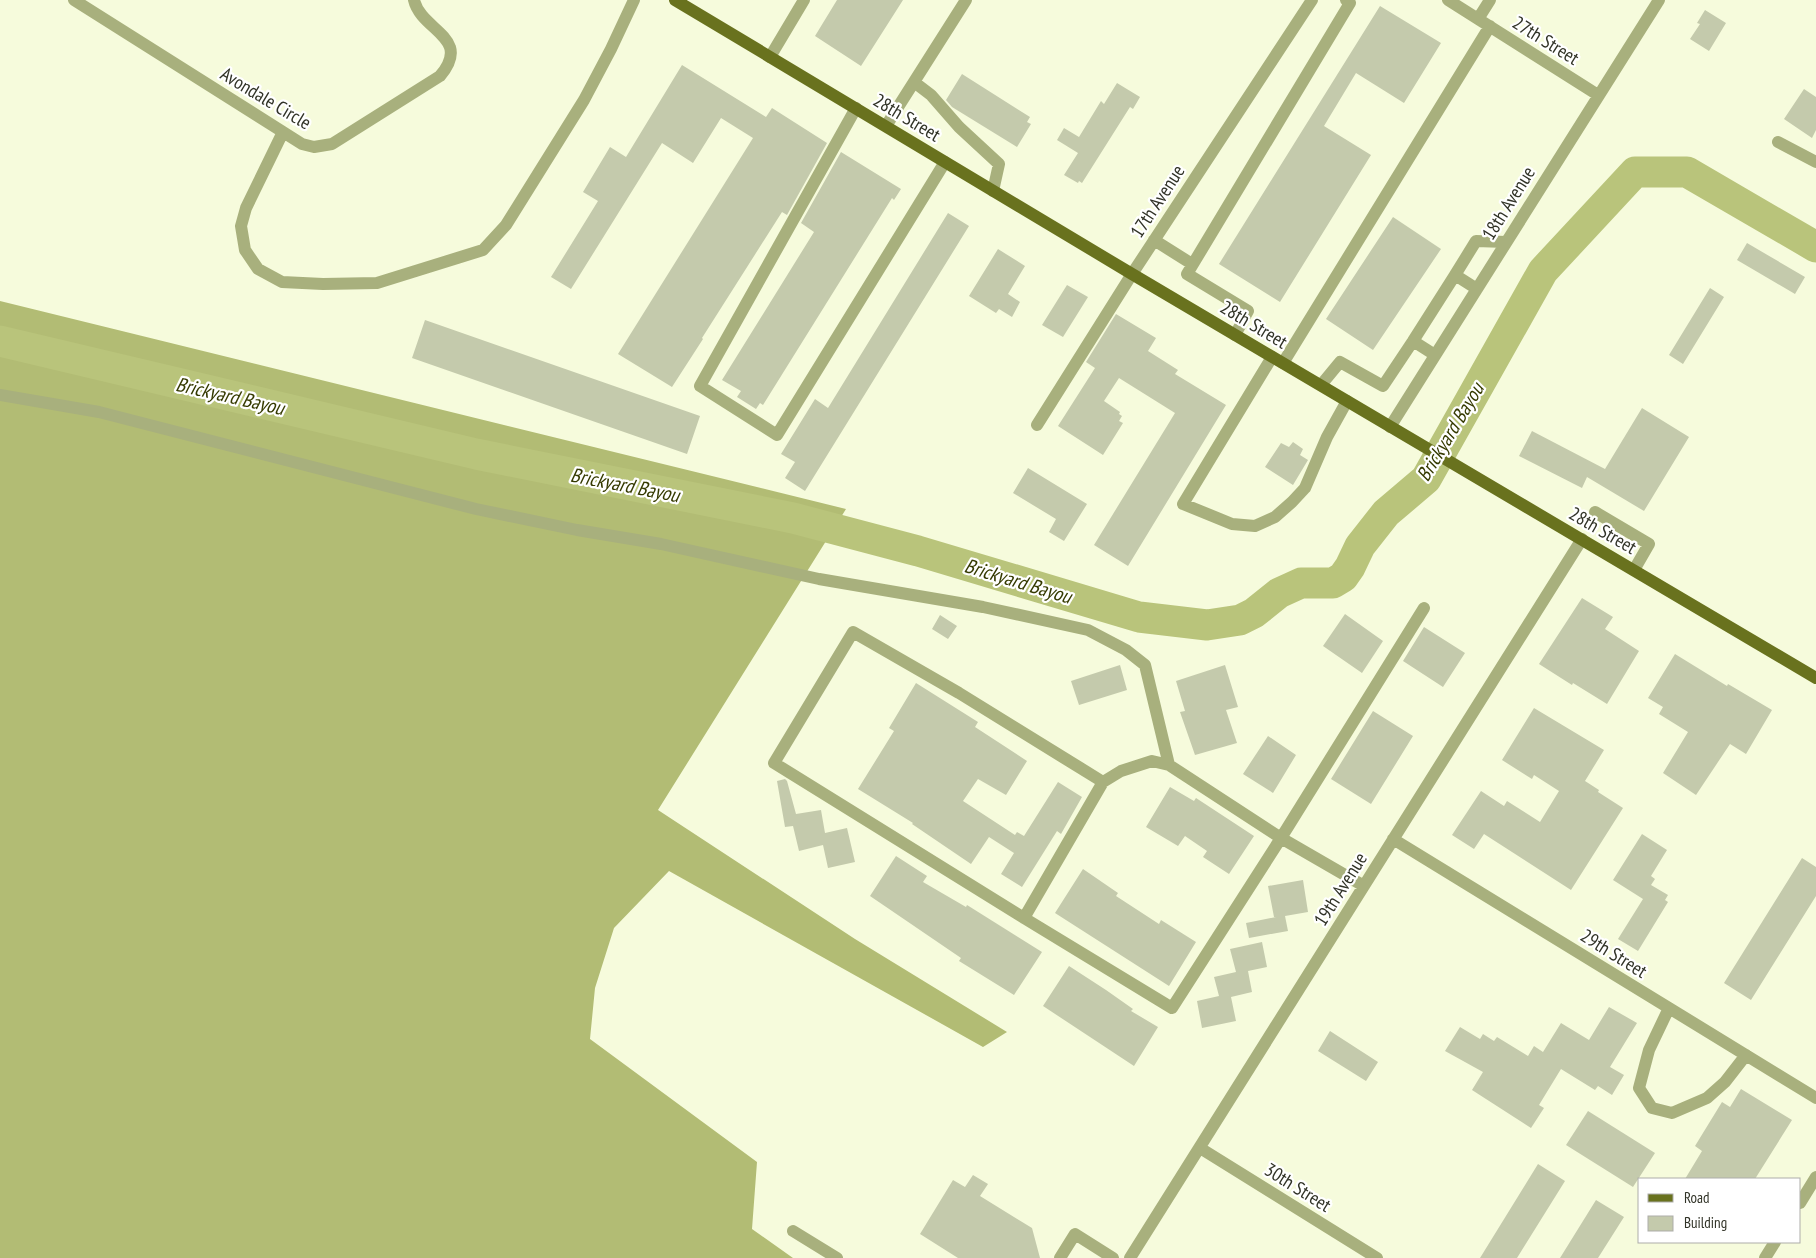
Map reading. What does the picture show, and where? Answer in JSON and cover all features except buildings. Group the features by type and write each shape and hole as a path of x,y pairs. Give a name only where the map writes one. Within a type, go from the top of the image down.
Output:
{"main road":[{"name":"28th Street","path":"675,0 1132,274 1816,678"}],"street":[{"name":"Avondale Circle","path":"74,0 302,144 314,147 332,144 440,76 446,68 450,59 447,38 419,13 414,0"},
{"path":"283,132 246,208 241,226 245,250 258,269 282,282 323,284 377,283 483,250 506,225 584,100 634,0"},
{"path":"770,57 804,0"},
{"path":"886,126 966,0"},
{"name":"17th Avenue","path":"1037,425 1154,240 1312,0"},
{"path":"1235,335 1248,311 1187,274 1350,3 1346,0"},
{"name":"27th Street","path":"1448,0 1598,95"},
{"path":"1478,19 1490,0"},
{"name":"18th Avenue","path":"1390,426 1658,0"},
{"path":"1348,401 1328,437 1305,488 1275,517 1255,526 1232,524 1183,504 1490,26"},
{"path":"914,82 931,96 959,127 999,164 993,190"},
{"path":"856,108 700,386 777,435 945,162"},
{"path":"1778,142 1816,162"},
{"path":"1154,240 1192,264"},
{"path":"1320,385 1340,362 1383,386 1476,241 1506,242"},
{"path":"1455,275 1477,289"},
{"path":"1413,341 1436,354"},
{"path":"0,395 98,412 476,509 577,530 662,544 819,579 983,607 1088,630 1126,650 1145,665 1169,765"},
{"path":"1595,512 1649,544 1634,570"},
{"name":"19th Avenue","path":"1130,1258 1582,539"},
{"path":"1103,782 959,693 853,632 774,763 1172,1008 1281,838 1424,608"},
{"path":"1024,918 1103,782 1120,771 1152,761 1169,765 1281,838 1364,886"},
{"name":"29th Street","path":"1393,839 1816,1098"},
{"path":"1669,1008 1648,1050 1639,1088 1652,1108 1672,1113 1707,1098 1725,1082 1746,1054"},
{"name":"30th Street","path":"1200,1148 1377,1258"},
{"path":"1801,1201 1816,1177"},
{"path":"793,1231 837,1258"},
{"path":"1060,1258 1075,1234 1113,1258"},
{"path":"1765,1258 1774,1243"}],"green space":[{"path":"0,301 846,509 658,810 855,939 1007,1032 983,1047 669,871 614,928 595,988 590,1039 757,1162 752,1229 793,1258 0,1258"}],"waterway":[{"name":"Brickyard Bayou","path":"0,341 476,454 793,518 918,551 1139,617 1207,625 1240,620 1254,613 1279,593 1301,583 1333,583 1343,577 1360,546 1386,513 1426,479 1543,271 1635,172 1687,172 1816,247"}]}
